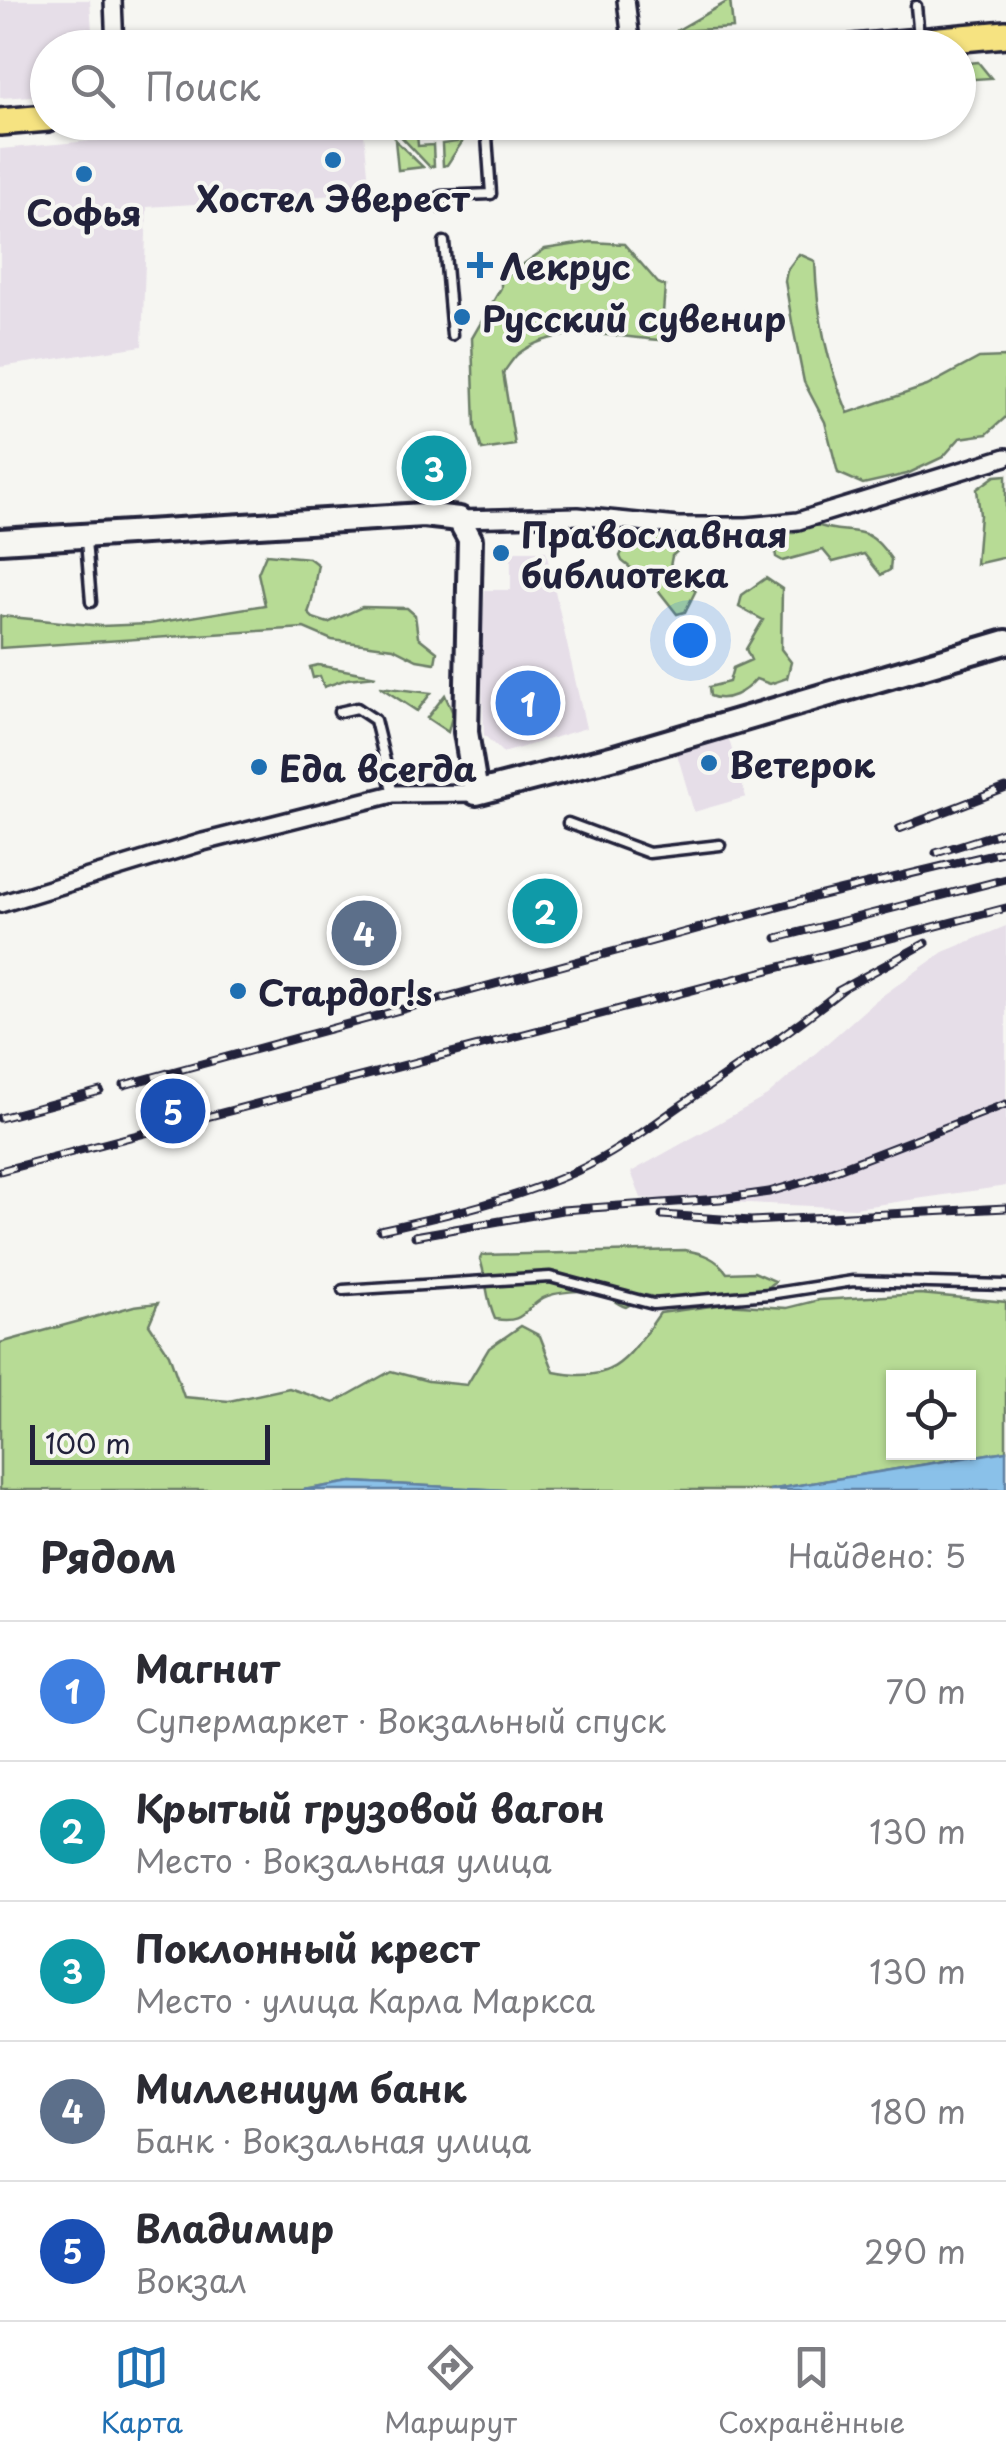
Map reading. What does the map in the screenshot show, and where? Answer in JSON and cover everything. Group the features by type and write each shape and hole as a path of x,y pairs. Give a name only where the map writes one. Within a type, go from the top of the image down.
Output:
{"main road":[{"path":"976,37 1006,34"},
{"path":"0,122 30,120"},
{"path":"0,541 422,515 459,519 470,539 466,732 476,792 624,754 1006,642"}],"street":[{"path":"112,0 114,30"},
{"path":"626,0 630,30"},
{"path":"459,519 578,516 678,526 798,521 1006,457"},
{"path":"0,904 202,842 393,794 476,792"}],"lane":[{"path":"916,6 918,30"},
{"path":"441,208 440,196 491,194 487,140"},
{"path":"444,242 452,335"},
{"path":"86,536 91,602"},
{"path":"339,712 357,708 375,720 393,794"},
{"path":"568,823 649,853 720,846"},
{"path":"343,1290 550,1278 653,1304 769,1294 853,1281 1006,1285"}],"shaded area":[{"path":"0,0 90,0 92,30 30,30 30,96 0,98"},
{"path":"101,140 365,140 370,193 147,207 142,346 0,367 0,149"},
{"path":"511,551 546,551 586,728 503,753 484,735 481,649 485,590 511,590"},
{"path":"727,733 746,797 694,812 675,747"},
{"path":"1006,926 1006,1186 855,1208 641,1198 631,1172 767,1096 875,1001 943,952"}],"green space":[{"path":"730,0 733,28 678,30"},
{"path":"978,62 991,78 976,79"},
{"path":"395,140 423,167 398,170"},
{"path":"404,140 418,140 418,146 433,145 434,166 430,167"},
{"path":"463,140 443,166 442,144"},
{"path":"591,242 624,244 665,286 661,340 588,334 534,344 516,356 503,373 515,445 482,450 475,427 472,338 501,288 501,280 545,249"},
{"path":"799,254 815,261 824,339 848,413 927,386 979,358 1006,357 1006,417 987,434 960,438 943,457 907,474 863,484 838,473 825,422 804,382 792,322 785,281 787,270"},
{"path":"1006,475 1006,557 976,564 980,515 977,489 995,476"},
{"path":"811,523 872,538 891,559 890,570 881,575 864,554 833,562 823,550 783,561 776,557 774,544 784,533 794,533"},
{"path":"625,528 683,536 684,545 672,556 668,577 696,590 685,612 677,614 658,590 622,561 620,556 628,540"},
{"path":"266,554 309,558 318,565 308,613 313,618 328,623 362,607 407,608 415,615 418,637 437,652 435,663 417,660 393,648 332,640 304,628 0,648 0,616 101,626 149,624 265,605 258,573"},
{"path":"766,578 782,589 781,649 791,662 787,678 770,684 756,679 735,695 710,696 709,687 729,682 733,668 751,660 746,649 763,620 739,607 742,595"},
{"path":"318,665 376,676 347,679 324,687 320,676 313,678 310,667"},
{"path":"380,687 431,693 417,711"},
{"path":"445,695 453,713 448,732 427,718"},
{"path":"685,1250 709,1257 727,1273 754,1272 775,1281 757,1296 698,1294 663,1299 646,1295 626,1307 599,1292 562,1293 543,1298 518,1318 505,1320 495,1319 480,1259 482,1255"},
{"path":"920,1294 1006,1302 1006,1451 976,1456 976,1370 886,1370 886,1460 951,1460 769,1490 505,1490 352,1482 303,1490 0,1490 0,1343 134,1306 158,1303 149,1324 169,1354 184,1397 229,1401 289,1388 334,1403 391,1371 428,1381 467,1385 489,1348 521,1326 540,1336 554,1372 592,1375 606,1371 628,1355 660,1313 726,1304 787,1308 819,1300"}],"water":[{"path":"1006,1451 1006,1490 769,1490 951,1460 976,1460 976,1456"},
{"path":"352,1482 505,1490 303,1490"}],"railway":[{"path":"899,829 1006,788"},
{"path":"936,853 1006,831"},
{"path":"124,1085 818,896 1006,851"},
{"path":"777,938 1006,879"},
{"path":"0,1171 1006,908"},
{"path":"838,991 926,943"},
{"path":"380,1230 505,1198 593,1163 752,1057 848,985"},
{"path":"0,1118 100,1091"},
{"path":"415,1236 562,1210 769,1192 1006,1104"},
{"path":"662,1215 751,1221 1006,1208"}],"place":[{"name":"Хостел Эверест","path":"333,160"},
{"name":"Софья","path":"84,174"},
{"name":"Лекрус","path":"480,265"},
{"name":"Русский сувенир","path":"462,317"},
{"name":"Поклонный крест","path":"434,468"},
{"name":"Православная библиотека","path":"501,553"},
{"name":"Магнит","path":"528,703"},
{"name":"Ветерок","path":"709,763"},
{"name":"Еда всегда","path":"259,767"},
{"name":"Крытый грузовой вагон","path":"545,911"},
{"name":"Миллениум банк","path":"364,933"},
{"name":"Стардог!s","path":"238,991"},
{"name":"Владимир","path":"173,1111"}]}
